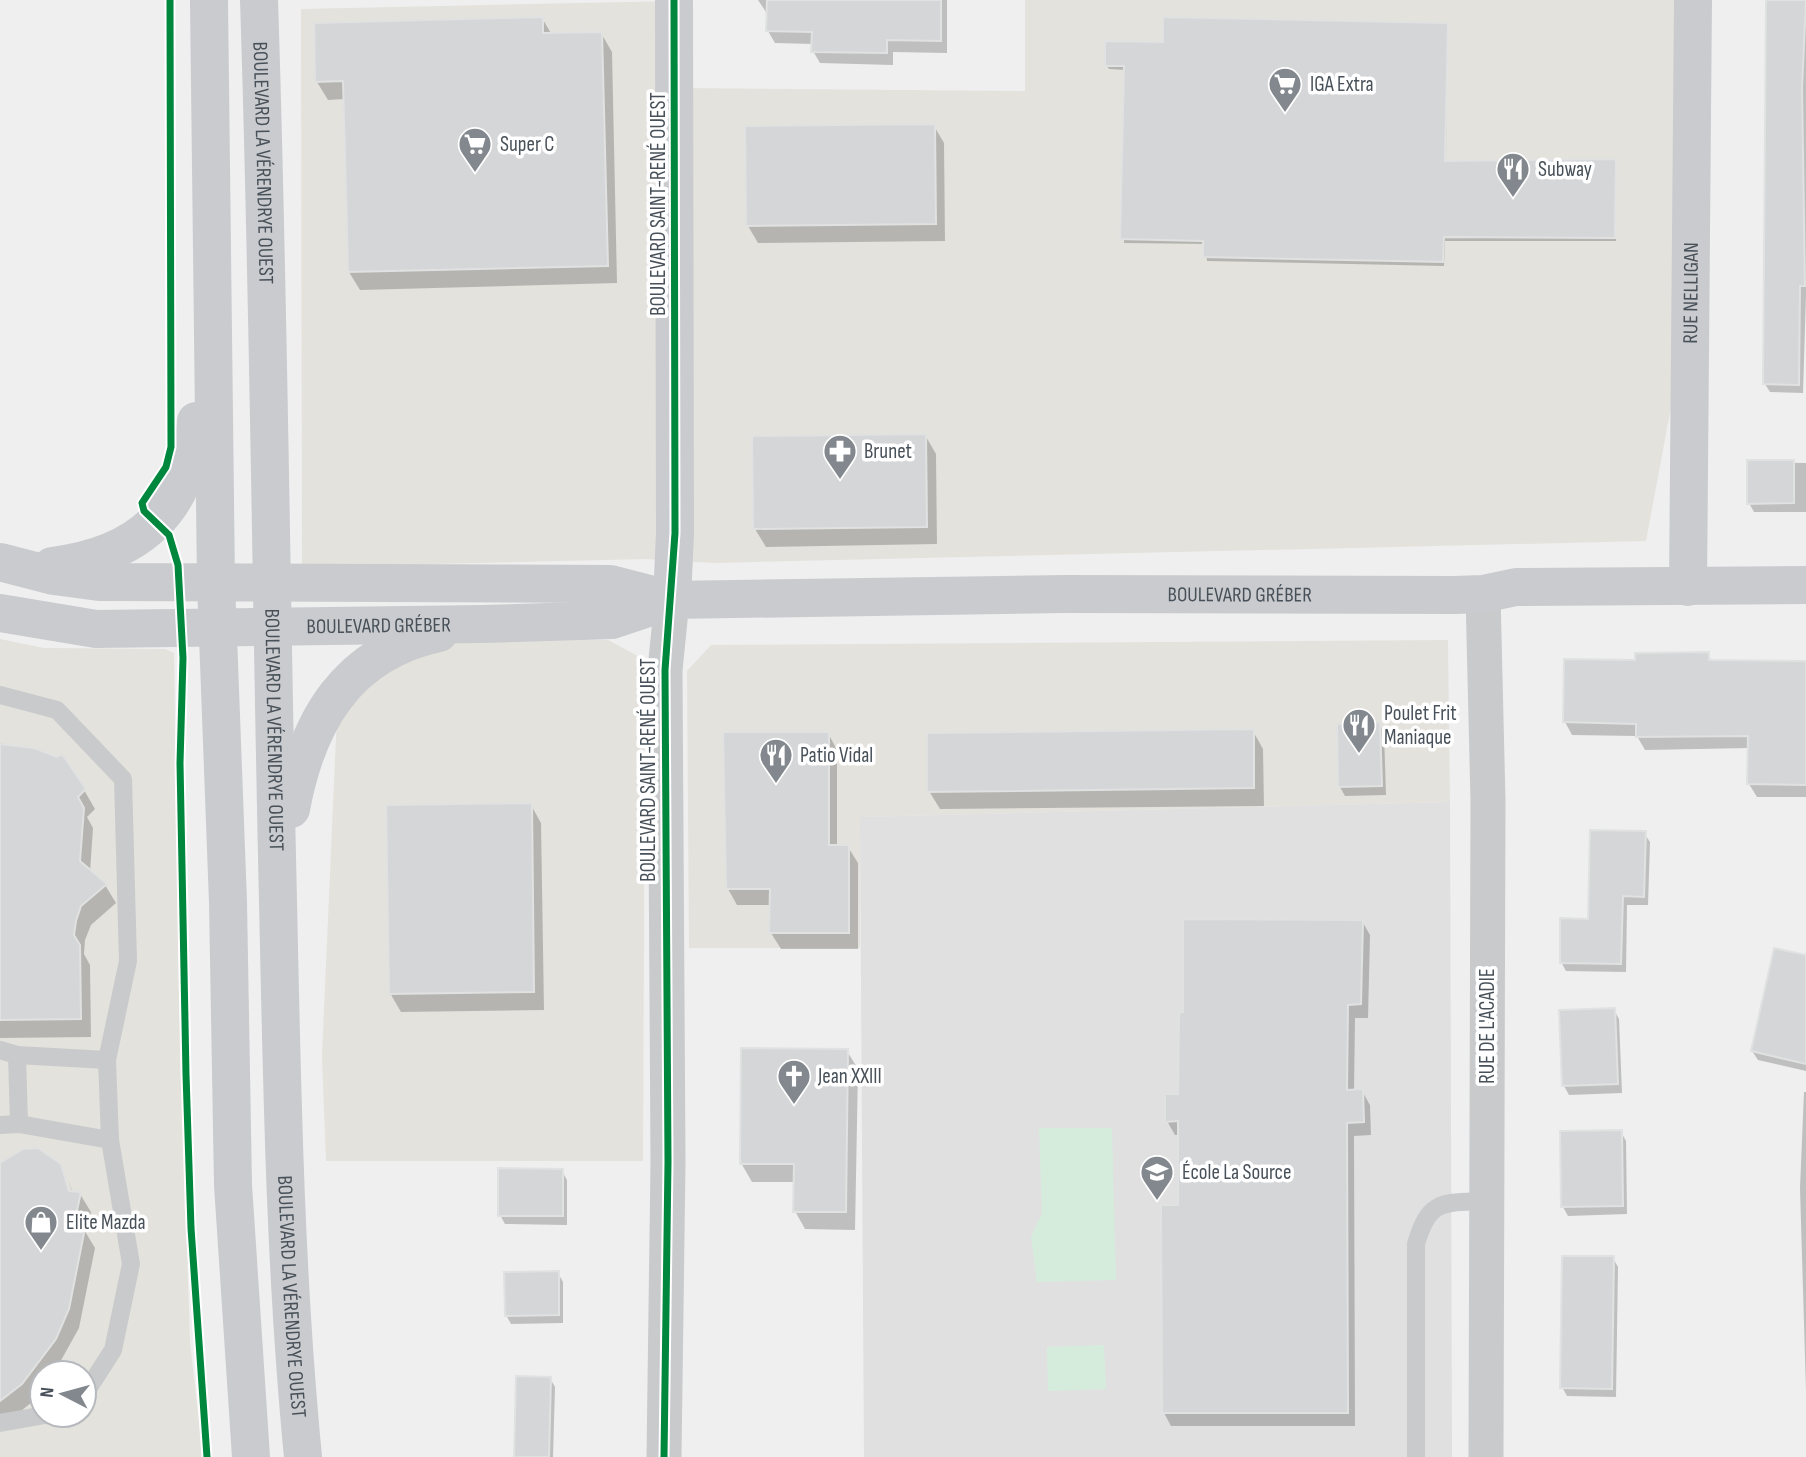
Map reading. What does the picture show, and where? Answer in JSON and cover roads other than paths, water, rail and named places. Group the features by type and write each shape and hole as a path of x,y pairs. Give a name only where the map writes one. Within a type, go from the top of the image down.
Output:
{"main road":[{"path":"209,0 216,583 228,902 233,1185 251,1457"},
{"name":"BOULEVARD LA VÉRENDRYE OUEST","path":"259,0 270,319 272,625 286,1236 303,1457"},
{"name":"BOULEVARD SAINT-RENÉ OUEST","path":"672,600 675,533 674,0"},
{"name":"RUE NELLIGAN","path":"1688,587 1693,0"},
{"path":"13,565 85,560 120,547 155,522 184,482 191,464 194,438 212,219"},
{"name":"BOULEVARD GRÉBER","path":"13,565 88,581 610,584 672,600 1065,594 1483,594 1516,587 1806,584"},
{"name":"BOULEVARD GRÉBER","path":"0,612 96,629 482,624 612,620 672,600"},
{"path":"278,887 299,768 325,709 346,682 400,644 482,624"}],"street":[{"name":"RUE DE L'ACADIE","path":"1483,594 1488,801 1486,1457"},
{"name":"BOULEVARD SAINT-RENÉ OUEST","path":"664,1457 668,1161 665,670 672,600"}],"lane":[{"path":"0,695 57,710 123,779 128,961 107,1060 110,1140 131,1264 114,1350 98,1374"},
{"path":"19,1124 8,1052 107,1060"},
{"path":"0,1125 19,1124 110,1140"},
{"path":"1416,1457 1416,1244 1423,1218 1443,1203 1487,1201"},
{"path":"0,1423 28,1418"}],"place":[{"name":"IGA Extra","path":"1285,114"},
{"name":"Super C","path":"475,174"},
{"name":"Subway","path":"1513,199"},
{"name":"Brunet","path":"840,481"},
{"name":"Poulet Frit Maniaque","path":"1359,755"},
{"name":"Patio Vidal","path":"776,785"},
{"name":"Jean XXIII","path":"794,1106"},
{"name":"École La Source","path":"1157,1202"},
{"name":"Elite Mazda","path":"41,1252"}]}
